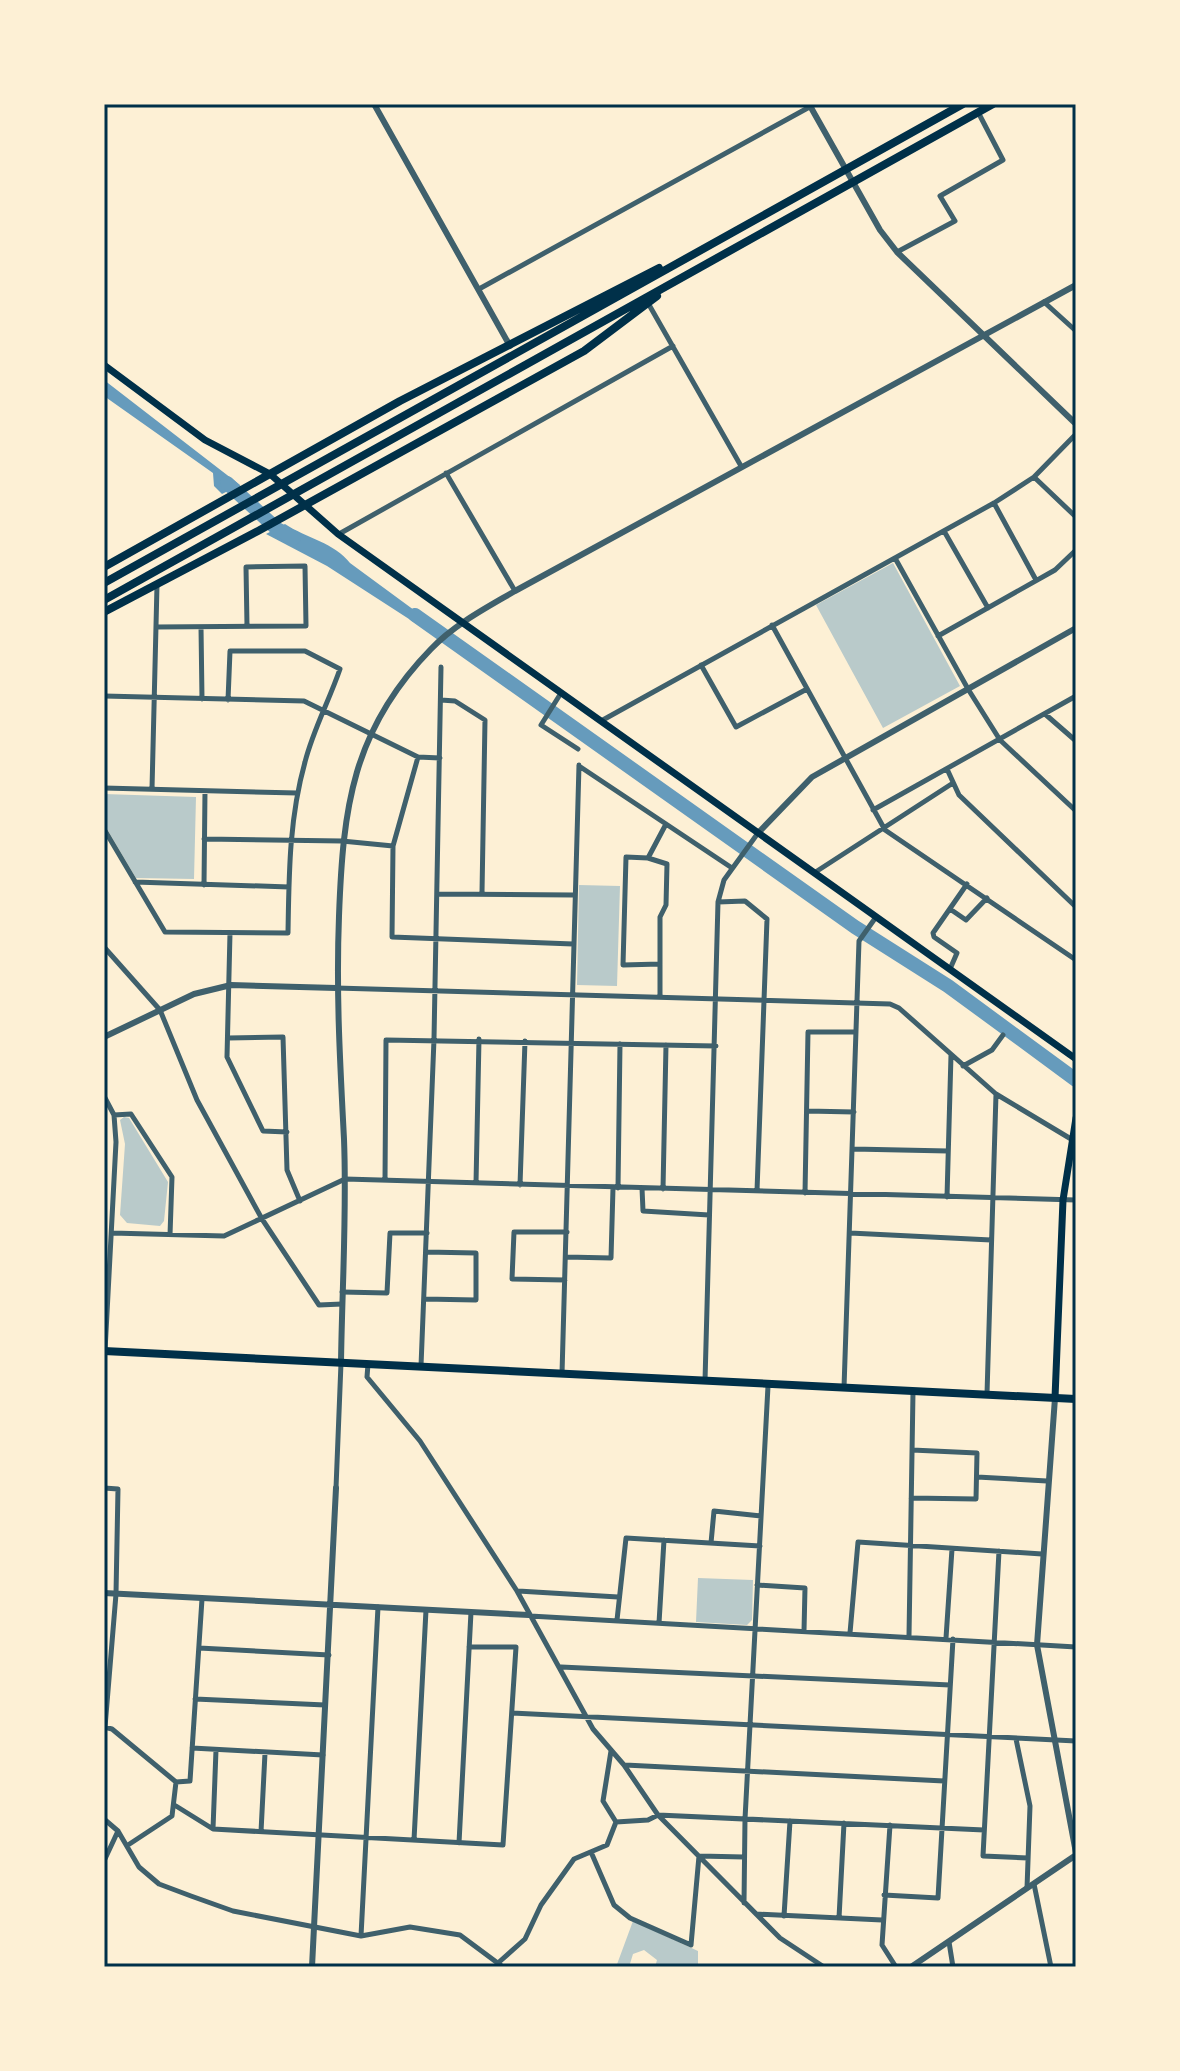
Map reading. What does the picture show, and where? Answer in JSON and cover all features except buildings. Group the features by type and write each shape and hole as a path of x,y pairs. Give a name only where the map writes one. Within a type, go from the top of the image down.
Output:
{"main road":[{"path":"104,583 963,104"},
{"path":"104,600 993,104"},
{"path":"104,567 400,401 635,278 701,249"},
{"path":"104,612 258,531 584,351 683,277"},
{"path":"104,365 205,440 270,474 338,534 1076,1059"},
{"path":"1055,1398 1063,1200 1076,1118"},
{"path":"104,1351 1076,1399"}],"street":[{"path":"374,104 510,346"},
{"path":"479,289 811,105 880,230 897,252 1076,424"},
{"path":"897,252 955,221 940,196 1003,160 978,112"},
{"path":"312,1967 333,1605 341,1363 345,1179 336,988 342,841 352,785 372,732 405,678 432,647 463,622 741,466 1076,285"},
{"path":"1044,302 1076,331"},
{"path":"648,303 741,466"},
{"path":"338,534 673,346"},
{"path":"601,721 994,503 1034,477 1076,434"},
{"path":"446,473 515,591"},
{"path":"1034,477 1076,517"},
{"path":"994,503 1036,580"},
{"path":"944,531 988,608"},
{"path":"938,636 1055,570 1076,550"},
{"path":"895,558 1000,740 1076,811"},
{"path":"156,627 306,626 305,566 246,567 247,626"},
{"path":"152,789 157,584"},
{"path":"772,625 885,830 1076,960"},
{"path":"201,627 202,699"},
{"path":"704,1382 718,902 732,868 758,833 812,777 1076,628"},
{"path":"104,829 165,932 288,933 290,841 297,793 306,758 340,669 305,651 230,651 228,700"},
{"path":"701,665 736,727 807,689"},
{"path":"421,1367 430,1181 441,667"},
{"path":"561,693 541,725 578,749"},
{"path":"104,696 304,701 418,757 440,758"},
{"path":"873,810 1076,696"},
{"path":"441,700 455,701 485,720 482,893"},
{"path":"1045,714 1076,741"},
{"path":"418,757 393,846 392,937 573,944"},
{"path":"562,1375 579,765 732,868"},
{"path":"947,769 959,795 1076,907"},
{"path":"814,873 885,830 953,783"},
{"path":"104,788 297,793"},
{"path":"204,886 205,791"},
{"path":"648,858 666,824"},
{"path":"204,839 342,841 393,846"},
{"path":"660,964 623,965 626,857 648,858 667,864 666,905 660,917 660,964 660,996"},
{"path":"135,882 289,887"},
{"path":"950,969 957,953 934,937 933,933 967,884"},
{"path":"437,894 573,895"},
{"path":"950,909 966,920 987,898"},
{"path":"718,902 745,901 767,919 757,1191"},
{"path":"844,1389 859,941 876,917"},
{"path":"230,933 227,1057 263,1131 287,1132"},
{"path":"104,947 160,1010 197,1100 262,1219 319,1305 342,1304"},
{"path":"104,1037 194,994 231,985 435,988 890,1004 899,1008 996,1094 1074,1141"},
{"path":"805,1193 808,1032 856,1032"},
{"path":"963,1066 992,1050 1003,1035"},
{"path":"228,1038 283,1037 287,1170 300,1201"},
{"path":"385,1180 386,1040 479,1039 716,1046"},
{"path":"476,1183 479,1039"},
{"path":"520,1185 525,1041"},
{"path":"566,1257 611,1258 620,1044"},
{"path":"663,1189 666,1045"},
{"path":"947,1197 951,1055"},
{"path":"987,1395 996,1094"},
{"path":"104,1096 114,1115 112,1233 104,1351"},
{"path":"807,1111 854,1112"},
{"path":"114,1115 131,1114 172,1177 170,1235"},
{"path":"853,1149 948,1151"},
{"path":"112,1233 224,1236 345,1179 1076,1200"},
{"path":"642,1188 643,1211 709,1215"},
{"path":"565,1280 512,1279 514,1232 567,1232"},
{"path":"342,1292 387,1293 390,1233 427,1233"},
{"path":"850,1233 991,1240"},
{"path":"424,1299 476,1300 476,1253 426,1252"},
{"path":"368,1364 367,1377 420,1441 517,1591 585,1716 658,1815 780,1938 824,1967"},
{"path":"744,1904 747,1769 768,1386"},
{"path":"909,1636 913,1392"},
{"path":"911,1967 1076,1854 1037,1645 1055,1398"},
{"path":"911,1498 976,1499 977,1477 977,1453 912,1450"},
{"path":"977,1477 1047,1481"},
{"path":"104,1488 118,1489 116,1594 105,1727 112,1729 176,1782 190,1781 202,1599"},
{"path":"711,1543 714,1511 761,1516"},
{"path":"617,1620 626,1538 760,1546"},
{"path":"659,1623 664,1540"},
{"path":"850,1633 858,1542 910,1548 1042,1554"},
{"path":"884,1895 938,1898 950,1685 952,1549"},
{"path":"999,1551 983,1856 1028,1858"},
{"path":"757,1585 805,1588 804,1631"},
{"path":"517,1591 618,1597"},
{"path":"104,1593 1076,1647"},
{"path":"361,1936 378,1607"},
{"path":"414,1840 426,1610"},
{"path":"459,1843 471,1612"},
{"path":"176,1806 213,1829 503,1845 516,1647 469,1647"},
{"path":"199,1648 330,1655"},
{"path":"561,1667 950,1685"},
{"path":"195,1699 325,1705"},
{"path":"512,1713 1076,1741"},
{"path":"1016,1739 1030,1806 1030,1886 1051,1967"},
{"path":"192,1748 324,1755"},
{"path":"612,1749 603,1801 616,1822"},
{"path":"213,1829 216,1750"},
{"path":"261,1832 265,1753"},
{"path":"624,1765 944,1781"},
{"path":"128,1845 172,1816 176,1806 176,1782"},
{"path":"616,1822 648,1820 658,1815 984,1830"},
{"path":"104,1819 118,1831 139,1867 159,1884 233,1911 361,1936 410,1927 460,1935 501,1965 525,1939 541,1905 574,1859 607,1845 616,1822"},
{"path":"784,1916 790,1821"},
{"path":"839,1918 844,1823"},
{"path":"890,1825 882,1945 896,1967"},
{"path":"104,1861 118,1831"},
{"path":"591,1852 614,1905 630,1918 691,1945 699,1856"},
{"path":"699,1856 744,1857"},
{"path":"755,1914 882,1920"},
{"path":"949,1942 953,1967"}],"shaded area":[{"path":"893,563 960,686 883,728 816,605"},
{"path":"104,794 196,797 194,879 136,878 104,824"},
{"path":"579,885 620,886 617,986 577,985"},
{"path":"129,1118 168,1182 164,1221 160,1226 127,1223 120,1215 125,1144 120,1120"},
{"path":"698,1578 753,1580 752,1620 747,1625 696,1622"},
{"path":"633,1921 698,1951 698,1967 655,1967 657,1960 644,1950 633,1954 629,1967 616,1967"}],"water":[{"path":"104,380 240,485 222,494 214,486 213,473 104,396"},
{"path":"285,524 336,550 433,624 426,630 327,566 266,534"}],"waterway":[{"path":"227,483 277,529 294,538"},
{"path":"415,615 855,927 948,986 1076,1080"}]}
